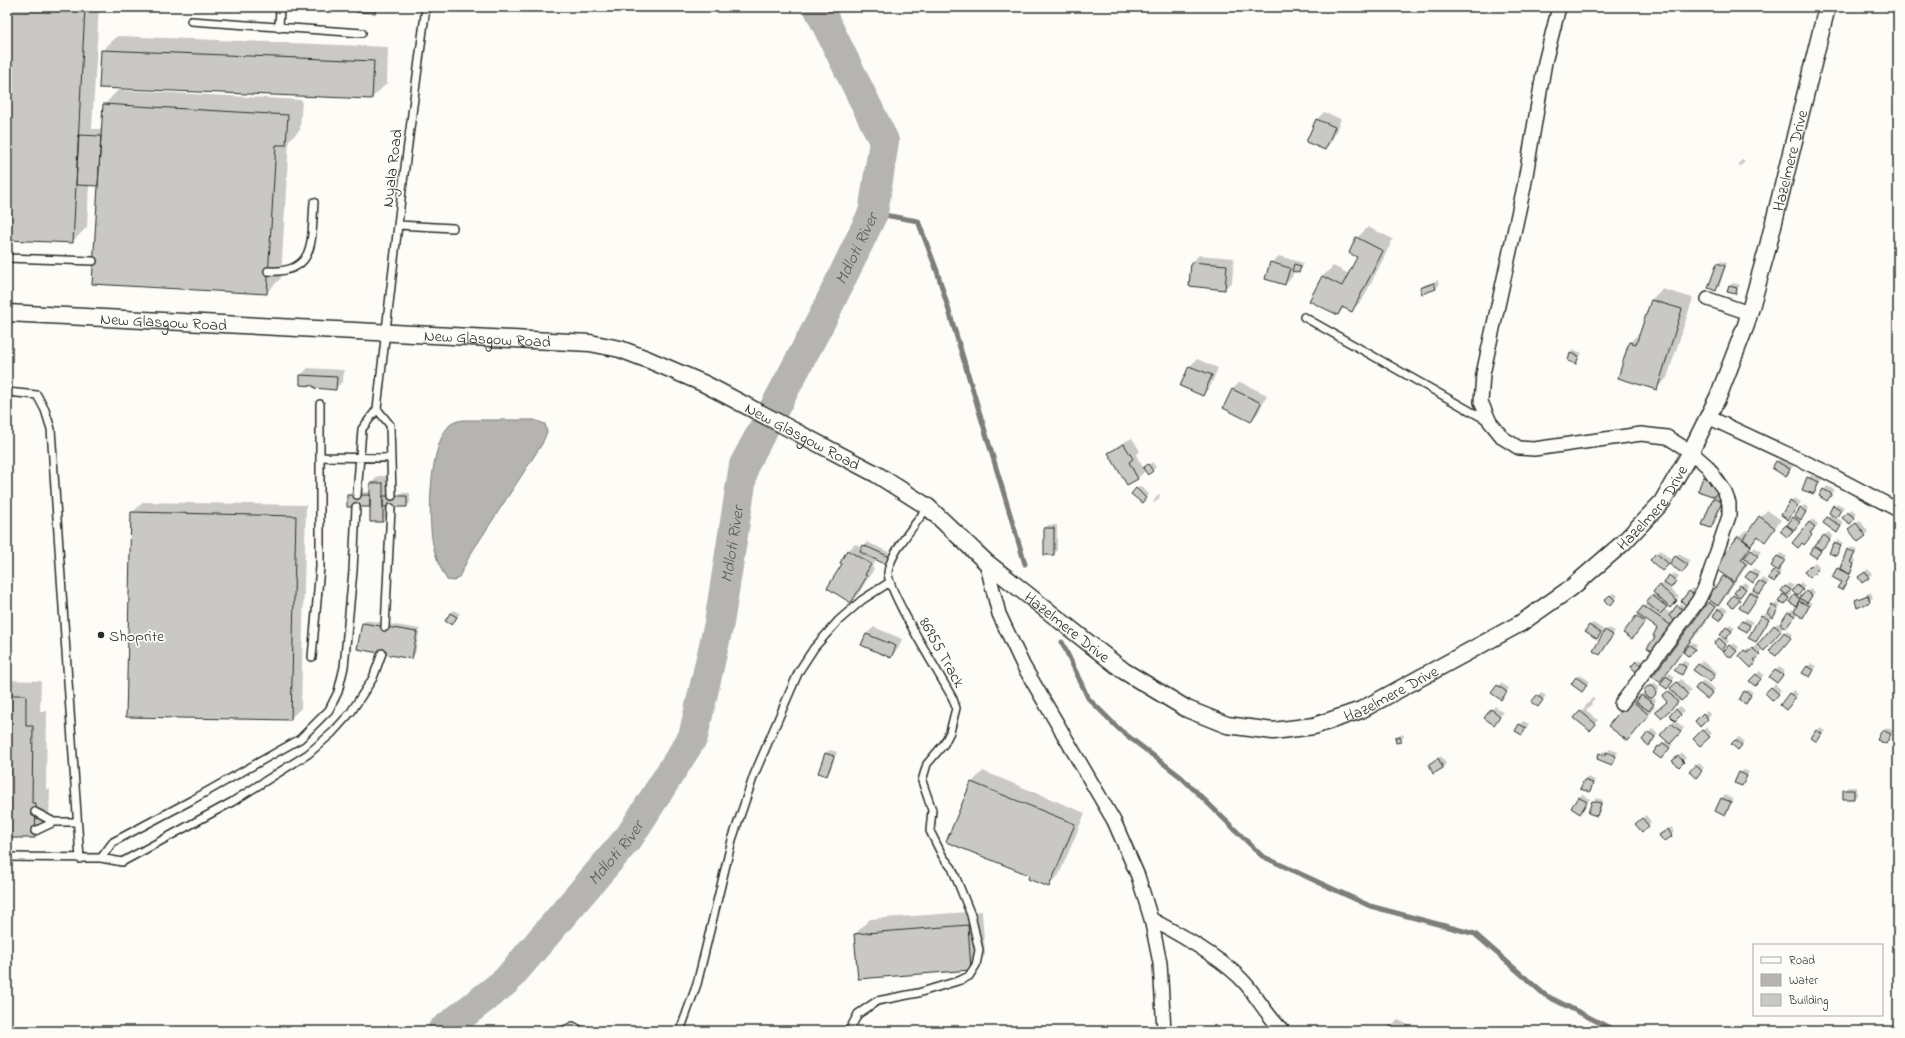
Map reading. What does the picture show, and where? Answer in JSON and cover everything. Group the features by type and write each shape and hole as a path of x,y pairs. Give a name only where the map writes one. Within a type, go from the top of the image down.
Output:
{"street":[{"path":"1558,7 1545,62 1524,187 1483,374 1481,402 1490,422 1503,438 1519,448 1534,449 1641,434 1667,437 1691,452 1707,466 1718,479 1729,504 1729,516 1710,575 1698,601 1621,704"},
{"name":"Hazelmere Drive","path":"928,507 986,562 1124,672 1187,710 1228,724 1273,731 1314,726 1368,706 1522,623 1571,588 1623,544 1662,502 1691,452 1718,397 1749,313 1767,250 1827,7"},
{"path":"1708,299 1749,313"},
{"name":"New Glasgow Road","path":"7,313 590,343 620,349 705,384 876,474 928,507"},
{"path":"1708,417 1824,471 1898,510"},
{"path":"986,562 999,614 1023,665 1114,821 1138,876 1160,963 1164,1031"},
{"path":"1150,919 1177,933 1209,954 1244,982 1282,1031"}],"lane":[{"path":"280,7 280,28"},
{"name":"Nyala Road","path":"377,409 398,225 426,7"},
{"path":"191,21 362,33"},
{"path":"268,271 283,272 294,268 306,256 310,247 314,202"},
{"path":"398,225 453,228"},
{"path":"7,258 93,261"},
{"path":"1304,317 1490,422"},
{"path":"7,392 37,395 45,410 51,429 80,859"},
{"path":"312,657 320,567 320,404"},
{"path":"357,495 362,429 377,409 390,425 392,496"},
{"path":"320,457 391,458"},
{"path":"101,858 112,842 192,800 300,739 329,710 338,692 344,667 353,571 356,507"},
{"name":"86955 Track","path":"849,1031 858,1014 877,1001 936,989 969,976 976,965 979,950 971,915 963,893 952,868 943,857 930,831 932,810 922,781 927,764 944,744 950,732 956,708 953,699 898,601 890,582 888,571 894,557 928,507"},
{"path":"385,627 391,508"},
{"path":"680,1031 697,984 732,840 754,775 799,671 814,648 838,621 862,600 890,582"},
{"path":"7,857 80,859 101,858 122,862 232,802 308,754 332,733 351,712 373,678 382,653"},
{"path":"35,812 54,822"},
{"path":"35,831 54,822 77,822"},
{"path":"563,1031 573,1026 582,1031"}],"water":[{"path":"464,420 534,420 545,424 547,432 542,444 470,555 459,577 454,581 447,580 439,565 434,549 430,505 431,486 433,468 442,437 451,424"}],"building":[{"path":"7,7 85,7 73,243 7,240"},
{"path":"356,7 375,7 375,13 356,12"},
{"path":"101,50 374,61 372,99 99,88"},
{"path":"103,104 288,115 286,145 276,145 267,294 92,284"},
{"path":"1316,119 1335,127 1325,150 1306,142"},
{"path":"79,135 101,136 98,186 76,185"},
{"path":"1356,237 1383,251 1352,312 1342,307 1338,315 1309,301 1322,276 1342,286 1357,257 1349,253"},
{"path":"1191,262 1227,265 1225,290 1189,286"},
{"path":"1270,262 1290,268 1285,285 1265,279"},
{"path":"1717,263 1725,266 1716,291 1708,288"},
{"path":"1294,264 1301,266 1299,273 1292,271"},
{"path":"1434,283 1436,289 1422,294 1420,288"},
{"path":"1729,286 1737,288 1736,294 1727,292"},
{"path":"1651,300 1682,309 1657,390 1618,378 1629,342 1636,344"},
{"path":"1570,353 1579,356 1576,364 1568,361"},
{"path":"1189,366 1212,375 1203,396 1180,386"},
{"path":"300,375 337,377 336,390 300,385"},
{"path":"1232,389 1261,403 1251,422 1223,408"},
{"path":"1124,444 1133,459 1129,462 1138,479 1127,485 1108,453"},
{"path":"1776,461 1790,469 1786,477 1772,468"},
{"path":"1148,464 1153,471 1148,475 1143,468"},
{"path":"1703,477 1712,480 1710,484 1719,487 1715,497 1698,491"},
{"path":"1807,477 1819,482 1814,494 1802,490"},
{"path":"370,483 383,483 383,522 370,522"},
{"path":"1136,488 1146,498 1142,503 1131,494"},
{"path":"1823,489 1832,494 1827,501 1819,496"},
{"path":"347,495 370,495 370,507 347,507"},
{"path":"383,496 407,496 407,507 383,507"},
{"path":"1713,498 1722,502 1711,528 1702,525"},
{"path":"1790,501 1798,506 1788,520 1781,515"},
{"path":"1833,505 1841,510 1836,518 1829,513"},
{"path":"1800,508 1806,512 1801,520 1795,516"},
{"path":"131,512 296,516 291,720 126,717"},
{"path":"1847,512 1855,518 1850,524 1842,518"},
{"path":"1759,516 1775,528 1765,542 1758,536 1751,545 1743,539"},
{"path":"1793,517 1800,522 1794,530 1787,525"},
{"path":"1827,517 1841,526 1837,533 1823,523"},
{"path":"1809,522 1815,527 1810,533 1812,535 1804,545 1802,543 1798,548 1792,543"},
{"path":"1856,523 1866,536 1858,542 1848,529"},
{"path":"1786,525 1793,531 1787,537 1780,531"},
{"path":"1044,528 1054,528 1054,555 1044,555"},
{"path":"1824,535 1830,540 1821,550 1815,545"},
{"path":"1738,536 1751,546 1741,560 1746,564 1734,582 1714,568"},
{"path":"1834,543 1841,546 1836,556 1829,553"},
{"path":"863,545 892,558 889,566 860,552"},
{"path":"1814,546 1821,551 1816,558 1809,553"},
{"path":"1847,549 1855,553 1850,562 1854,564 1850,574 1840,569"},
{"path":"847,550 871,564 865,575 867,576 851,603 827,588 842,564 840,563"},
{"path":"1751,550 1758,556 1751,564 1744,558"},
{"path":"1656,553 1669,564 1662,571 1650,560"},
{"path":"1675,556 1688,565 1682,573 1669,564"},
{"path":"1777,556 1785,560 1778,571 1771,566"},
{"path":"1811,565 1817,571 1810,578 1804,572"},
{"path":"1837,568 1850,575 1842,590 1837,588 1841,582 1832,577"},
{"path":"1750,571 1757,576 1753,583 1745,577"},
{"path":"1773,571 1779,575 1774,582 1768,578"},
{"path":"1865,572 1869,578 1862,583 1858,577"},
{"path":"1669,575 1676,581 1671,588 1664,583"},
{"path":"1723,576 1733,583 1718,606 1708,599"},
{"path":"1759,581 1766,585 1760,594 1753,590"},
{"path":"1659,585 1677,601 1670,608 1653,592"},
{"path":"1740,585 1746,589 1740,597 1734,593"},
{"path":"1797,585 1803,590 1797,596 1792,591"},
{"path":"1785,586 1791,590 1787,595 1781,591"},
{"path":"1689,591 1694,595 1686,605 1681,601"},
{"path":"1806,591 1812,596 1807,603 1800,598"},
{"path":"1749,592 1758,597 1747,613 1739,608"},
{"path":"1783,594 1789,598 1785,605 1778,602"},
{"path":"1610,595 1615,600 1610,606 1604,600"},
{"path":"1652,595 1667,607 1660,614 1646,602"},
{"path":"1733,595 1740,600 1733,608 1727,603"},
{"path":"1794,595 1800,599 1796,606 1789,602"},
{"path":"1868,595 1870,602 1857,608 1855,600"},
{"path":"1799,601 1809,606 1803,618 1794,612"},
{"path":"1708,602 1715,607 1660,682 1652,677"},
{"path":"1677,605 1687,613 1678,624 1669,616"},
{"path":"1772,605 1778,609 1773,618 1767,613"},
{"path":"1643,606 1672,626 1652,651 1647,648 1655,637 1653,636 1657,628 1637,614"},
{"path":"1718,609 1725,613 1720,621 1713,616"},
{"path":"1788,612 1795,616 1786,628 1780,624"},
{"path":"450,613 457,617 452,625 445,621"},
{"path":"1761,615 1769,620 1756,642 1748,638"},
{"path":"1636,616 1645,622 1632,639 1623,633"},
{"path":"1742,621 1750,625 1747,632 1738,627"},
{"path":"362,623 417,632 412,659 357,649"},
{"path":"1589,625 1601,633 1597,639 1585,631"},
{"path":"1774,625 1781,631 1764,651 1757,645"},
{"path":"1726,627 1732,631 1726,639 1720,635"},
{"path":"1605,630 1613,635 1600,655 1593,651"},
{"path":"1784,632 1791,638 1776,656 1769,651"},
{"path":"866,634 896,646 891,658 861,645"},
{"path":"1719,638 1726,645 1722,651 1714,644"},
{"path":"1689,645 1695,649 1689,657 1683,652"},
{"path":"1729,645 1737,651 1731,658 1723,652"},
{"path":"1752,648 1760,655 1754,660 1756,662 1751,668 1739,656 1744,650 1747,652"},
{"path":"1636,661 1643,667 1637,673 1631,667"},
{"path":"1679,663 1686,667 1682,675 1674,670"},
{"path":"1698,664 1715,675 1710,682 1693,670"},
{"path":"1807,666 1814,670 1810,677 1802,673"},
{"path":"1775,670 1783,675 1777,683 1769,677"},
{"path":"1756,674 1761,679 1755,686 1749,681"},
{"path":"1666,676 1673,681 1667,689 1660,684"},
{"path":"1576,677 1587,685 1582,692 1571,684"},
{"path":"1677,682 1688,695 1681,701 1670,688"},
{"path":"1699,683 1712,693 1707,699 1695,689"},
{"path":"1497,685 1507,692 1501,700 1491,693"},
{"path":"1648,686 1652,686 1656,692 1652,698 1648,698 1644,694 1644,690"},
{"path":"1771,687 1779,694 1773,701 1765,693"},
{"path":"1668,691 1678,703 1661,718 1655,712 1667,702 1662,696"},
{"path":"1744,691 1751,695 1746,704 1739,700"},
{"path":"1789,693 1796,698 1786,710 1780,705"},
{"path":"7,695 26,695 26,726 33,726 32,803 36,803 35,838 7,838"},
{"path":"1537,695 1543,700 1538,707 1531,702"},
{"path":"1641,695 1654,704 1649,711 1636,702"},
{"path":"1630,699 1649,715 1628,741 1608,726"},
{"path":"1491,709 1500,716 1494,725 1484,718"},
{"path":"1676,709 1681,715 1675,721 1669,715"},
{"path":"1580,711 1596,724 1590,731 1574,718"},
{"path":"1703,713 1708,719 1700,727 1695,721"},
{"path":"1671,723 1681,732 1670,744 1660,735"},
{"path":"1519,724 1526,728 1522,735 1515,731"},
{"path":"1702,730 1710,737 1700,746 1693,739"},
{"path":"1816,730 1822,734 1817,742 1811,738"},
{"path":"1882,730 1891,734 1886,744 1877,740"},
{"path":"1648,732 1655,737 1649,746 1642,740"},
{"path":"1400,736 1401,742 1396,743 1395,737"},
{"path":"1735,740 1742,745 1738,750 1731,744"},
{"path":"1663,743 1670,748 1661,759 1653,753 1658,746 1660,747"},
{"path":"1606,752 1616,756 1612,765 1597,759 1599,753 1605,756"},
{"path":"825,753 834,756 827,776 818,773"},
{"path":"1678,756 1684,762 1679,767 1672,761"},
{"path":"1438,758 1443,768 1433,774 1429,764"},
{"path":"1695,765 1702,771 1696,778 1689,772"},
{"path":"1739,772 1747,776 1742,786 1734,783"},
{"path":"1584,780 1593,783 1590,792 1580,789"},
{"path":"971,782 1075,824 1049,887 1028,879 1029,875 946,842"},
{"path":"1843,790 1854,790 1854,799 1843,799"},
{"path":"1578,797 1587,802 1580,814 1571,808"},
{"path":"1721,798 1731,802 1725,816 1715,811"},
{"path":"1592,801 1601,803 1597,816 1588,813"},
{"path":"1642,818 1649,826 1642,832 1635,824"},
{"path":"1668,829 1672,836 1664,842 1659,835"},
{"path":"968,925 971,970 858,979 854,934"},
{"path":"1390,1026 1400,1031 1388,1031"}],"waterway":[{"name":"Mdloti River","path":"442,1031 506,981 630,836 693,737 719,623 744,465 823,317 873,213 884,141 818,7"},
{"path":"873,213 918,221 937,271 1025,564"},
{"path":"1062,642 1088,698 1120,730 1181,777 1262,856 1370,906 1475,934 1545,995 1616,1031"}],"place":[{"name":"Shoprite","path":"101,635"}]}
